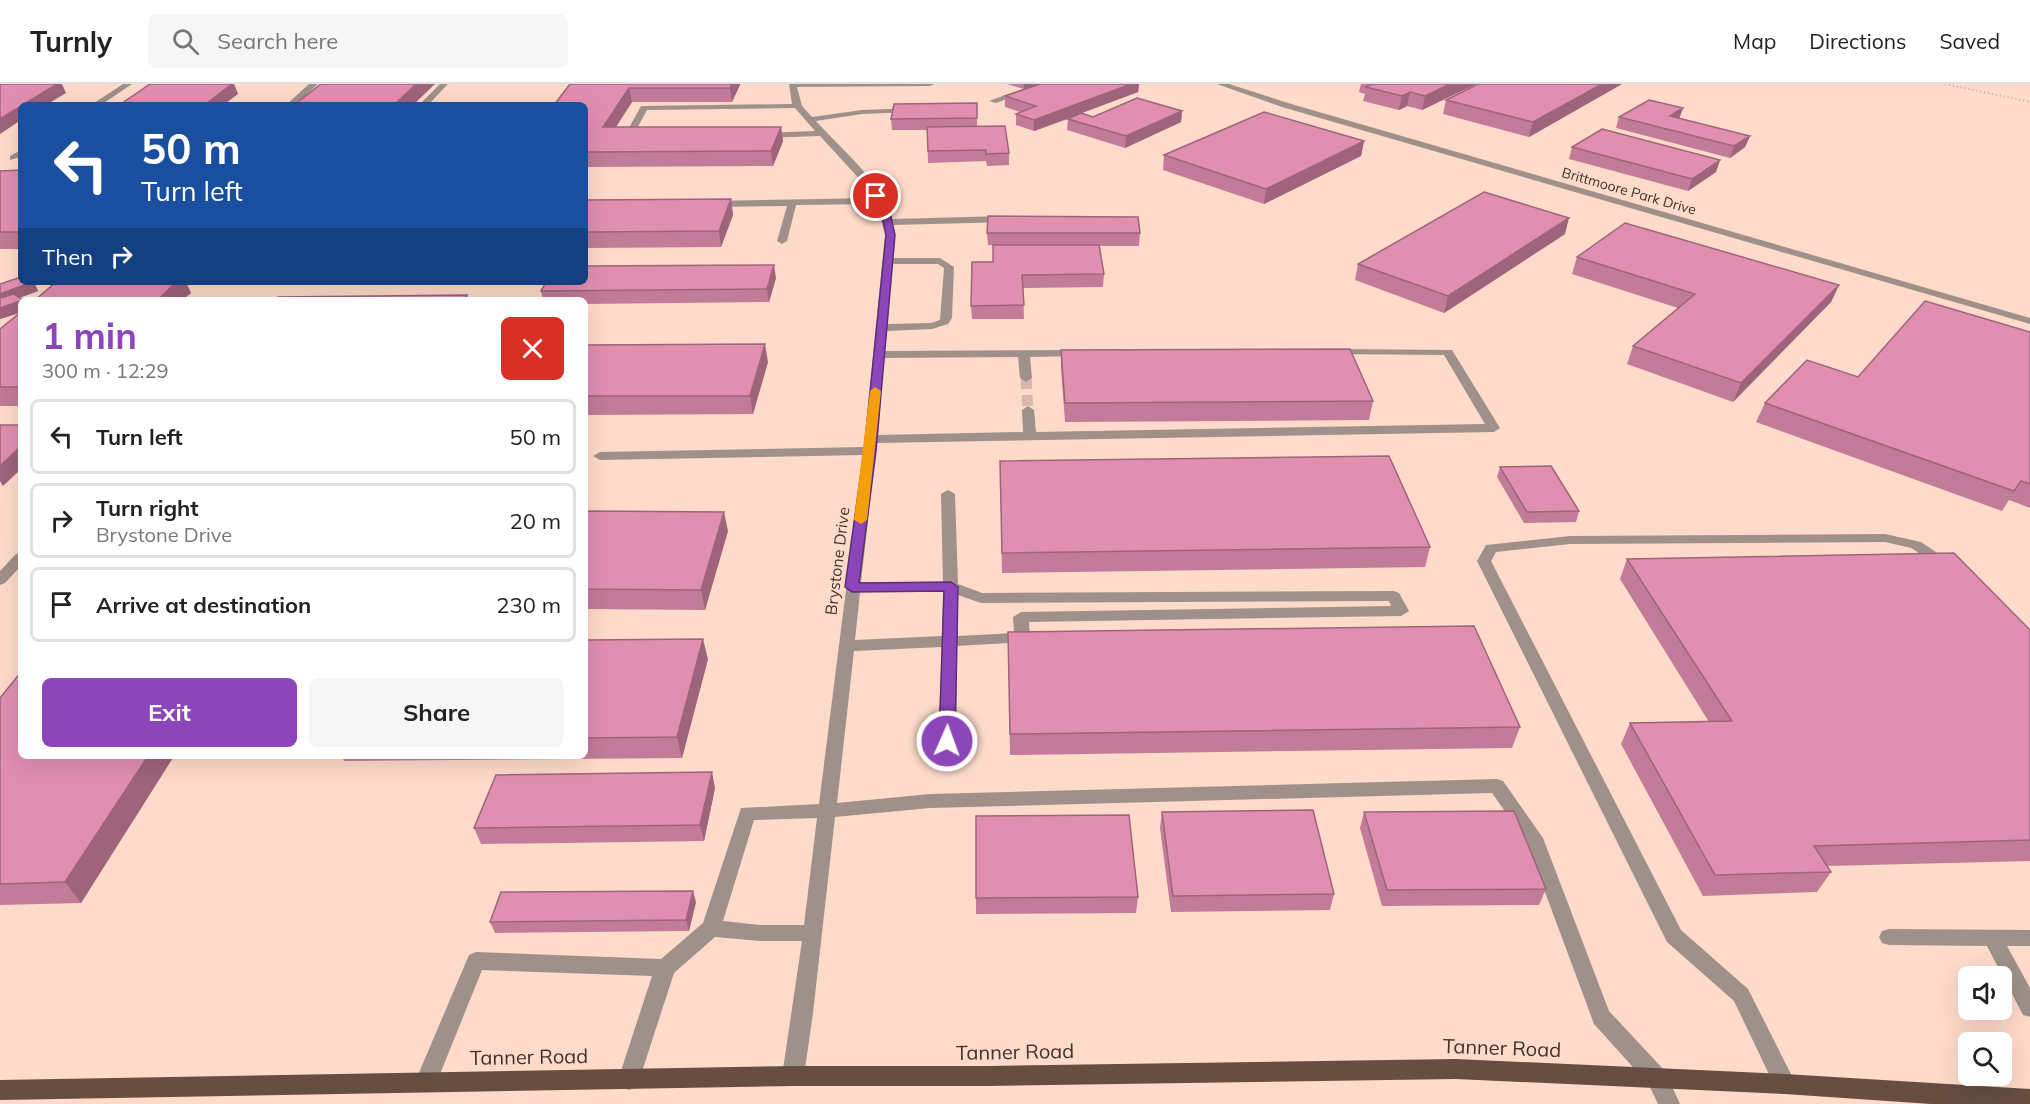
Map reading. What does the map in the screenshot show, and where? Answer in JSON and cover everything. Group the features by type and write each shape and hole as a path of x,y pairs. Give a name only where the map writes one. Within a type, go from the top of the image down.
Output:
{"main road":[{"name":"Tanner Road","path":"0,1090 794,1076 989,1076 1456,1069 1785,1084 2030,1100"}],"street":[{"path":"100,102 128,84"},
{"path":"293,102 314,84"},
{"path":"426,102 444,84"},
{"path":"793,85 930,84"},
{"path":"993,101 1044,84"},
{"name":"Brittmoore Park Drive","path":"1221,84 1308,112 2030,321"},
{"path":"1241,90 1256,84"},
{"name":"Brystone Drive","path":"793,85 797,106 868,183 885,208 890,235 870,445 794,1076"},
{"path":"652,137 628,137 645,108 797,106"},
{"path":"809,120 862,112 918,110"},
{"path":"756,136 821,133"},
{"path":"704,204 880,201"},
{"path":"782,241 792,203"},
{"path":"887,222 1020,219"},
{"path":"881,328 932,327 944,322 946,318 949,267 945,262 887,261"},
{"path":"600,456 1030,436 1494,428 1448,352 1319,352"},
{"path":"878,355 1095,353"},
{"path":"1024,354 1026,378"},
{"path":"1028,410 1030,436"},
{"path":"947,741 951,587 948,494"},
{"path":"1785,1084 1741,995 1674,936 1484,561 1491,548 1570,540 1885,538 1916,545 1956,570"},
{"path":"0,580 18,560"},
{"path":"845,646 1022,638 1021,617 1401,611 1394,596 981,598 951,587 852,587"},
{"path":"1126,597 1129,616"},
{"path":"628,1080 665,968 711,928 747,813 826,811 930,801 1497,786 1534,838 1601,1017 1657,1078 1669,1104"},
{"path":"711,928 760,933 812,933"},
{"path":"1889,937 2030,938"},
{"path":"1992,939 2030,1008"},
{"path":"426,1082 476,961 665,968"}],"path":[{"path":"1945,84 2030,102"}],"building":[{"path":"0,84 57,84 28,102 18,102 18,108 0,119"},
{"path":"150,84 232,84 208,102 124,102"},
{"path":"321,84 416,84 397,102 298,102"},
{"path":"570,84 732,84 730,88 629,88 603,127 781,127 771,151 588,152 588,102 556,102"},
{"path":"1040,84 1131,84 1034,120 1016,114 1036,106 1005,96"},
{"path":"1372,84 1450,84 1425,96 1410,92 1402,96 1366,87"},
{"path":"1478,84 1602,84 1533,122 1446,100"},
{"path":"1137,98 1182,111 1126,136 1068,119 1081,113 1093,117"},
{"path":"1649,100 1683,108 1670,116 1750,136 1734,146 1619,117"},
{"path":"977,103 977,118 891,119 894,104"},
{"path":"1264,112 1364,141 1266,189 1164,155"},
{"path":"1005,126 1009,153 986,154 986,150 928,151 927,127"},
{"path":"1602,129 1720,160 1692,179 1572,147"},
{"path":"18,170 18,232 0,232 0,171"},
{"path":"1484,192 1569,218 1448,296 1358,264"},
{"path":"731,199 719,231 588,232 588,200"},
{"path":"988,216 1138,217 1140,233 987,233"},
{"path":"1625,223 1839,285 1741,383 1633,346 1695,294 1577,257"},
{"path":"993,245 1099,245 1104,274 1022,275 1024,305 971,306 972,262 993,262"},
{"path":"774,265 767,289 541,291 544,285 588,285 588,266"},
{"path":"18,278 18,285 24,285 0,294 0,284"},
{"path":"52,285 173,285 161,297 38,297"},
{"path":"14,294 18,297 18,302 0,308 0,298"},
{"path":"467,295 466,297 278,297"},
{"path":"1925,301 2030,332 2030,484 2021,481 2014,491 1765,403 1807,360 1858,377"},
{"path":"18,314 18,387 0,387 0,329"},
{"path":"765,344 750,396 588,396 588,345"},
{"path":"1350,349 1373,401 1065,403 1061,350"},
{"path":"0,425 18,425 18,449 0,466"},
{"path":"1389,456 1430,547 1002,553 1000,461"},
{"path":"1551,466 1579,511 1527,512 1500,467"},
{"path":"588,511 724,512 701,590 588,589"},
{"path":"1954,553 2030,630 2030,840 1814,846 1831,872 1715,875 1630,723 1732,721 1627,559"},
{"path":"1474,626 1520,727 1010,734 1008,632"},
{"path":"703,639 677,737 588,738 588,640"},
{"path":"18,676 18,759 146,759 65,882 0,884 0,698"},
{"path":"712,772 700,825 474,828 496,775"},
{"path":"1313,810 1334,894 1173,896 1162,812"},
{"path":"1514,811 1546,889 1387,890 1364,812"},
{"path":"1129,815 1138,897 976,898 976,816"},
{"path":"693,891 686,920 490,922 501,892"}],"tunnel":[{"path":"1026,378 1028,410"}],"slow traffic":[{"path":"861,520 875,391"}],"route":[{"path":"876,196 885,208 890,235 870,451 852,587 951,587 947,741"}]}
